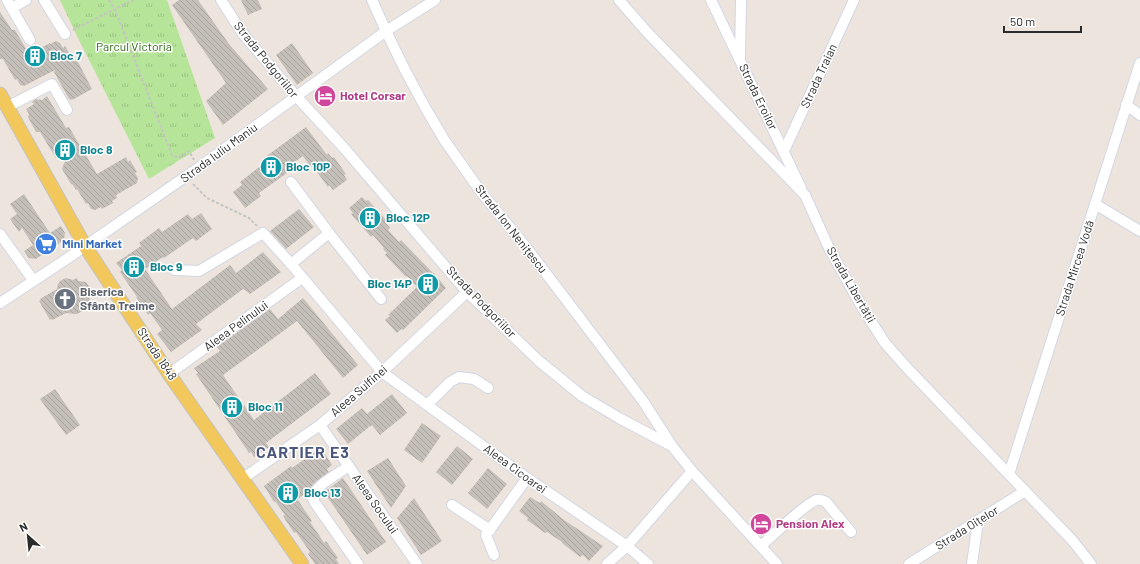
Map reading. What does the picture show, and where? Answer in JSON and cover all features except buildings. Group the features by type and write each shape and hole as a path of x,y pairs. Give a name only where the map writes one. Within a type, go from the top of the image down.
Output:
{"main road":[{"name":"Strada 1848","path":"0,94 85,246 170,374 302,564"}],"street":[{"path":"26,0 10,4 30,40"},
{"path":"44,0 65,34"},
{"name":"Strada Podgoriilor","path":"220,0 243,34 296,96 344,148 467,292 539,361 582,396 619,418 672,446 692,471 777,564"},
{"name":"Strada Ion Nenițescu","path":"372,0 405,70 445,141 481,192 526,247 643,401 672,446"},
{"name":"Strada Iuliu Maniu","path":"0,303 198,168 386,31 435,0"},
{"name":"Strada Libertății","path":"619,0 661,48 805,195 829,248 863,309 885,343 908,369 1072,540 1091,564"},
{"name":"Strada Eroilor","path":"711,0 805,195"},
{"path":"740,60 741,0"},
{"name":"Strada Traian","path":"784,151 854,0"},
{"name":"Strada Mircea Vodă","path":"1009,474 1140,63"},
{"path":"7,107 52,84 67,110"},
{"path":"1126,105 1140,115"},
{"path":"291,182 381,299"},
{"path":"1095,204 1140,231"},
{"path":"175,270 200,271 263,233 382,372"},
{"path":"291,264 329,233"},
{"path":"0,234 33,280"},
{"name":"Aleea Pelinului","path":"170,374 302,278"},
{"name":"Aleea Sulfinei","path":"242,479 320,425 382,372 467,292"},
{"name":"Aleea Cicoarei","path":"382,372 527,478 627,546 648,564"},
{"path":"427,405 450,382 459,377 474,379 488,388"},
{"name":"Aleea Socului","path":"320,425 417,564"},
{"path":"349,466 322,484 312,496 358,564"},
{"path":"607,564 627,546 692,471"},
{"path":"494,556 486,535 527,478"},
{"name":"Strada Oițelor","path":"909,564 1025,491"},
{"path":"761,546 811,502 817,500 826,502 851,532"},
{"path":"452,505 490,530"},
{"path":"972,564 978,521"}],"path":[{"path":"109,0 115,10 172,154 178,158 189,151 198,168"},
{"path":"65,34 133,0"},
{"path":"186,176 207,198 249,218 263,233"}],"green space":[{"name":"Parcul Victoria","path":"60,0 167,0 215,138 149,179"}],"place":[{"name":"Bloc 7","path":"35,56"},
{"name":"Hotel Corsar","path":"325,96"},
{"name":"Bloc 8","path":"65,150"},
{"name":"Bloc 10P","path":"271,167"},
{"name":"Bloc 12P","path":"370,218"},
{"name":"Mini Market","path":"46,244"},
{"name":"Bloc 9","path":"134,267"},
{"name":"Bloc 14P","path":"428,284"},
{"name":"Biserica Sfânta Treime","path":"65,299"},
{"name":"Bloc 11","path":"232,407"},
{"name":"Bloc 13","path":"288,493"},
{"name":"Pension Alex","path":"761,524"}],"district":[{"name":"CARTIER E3","path":"303,452"}]}
